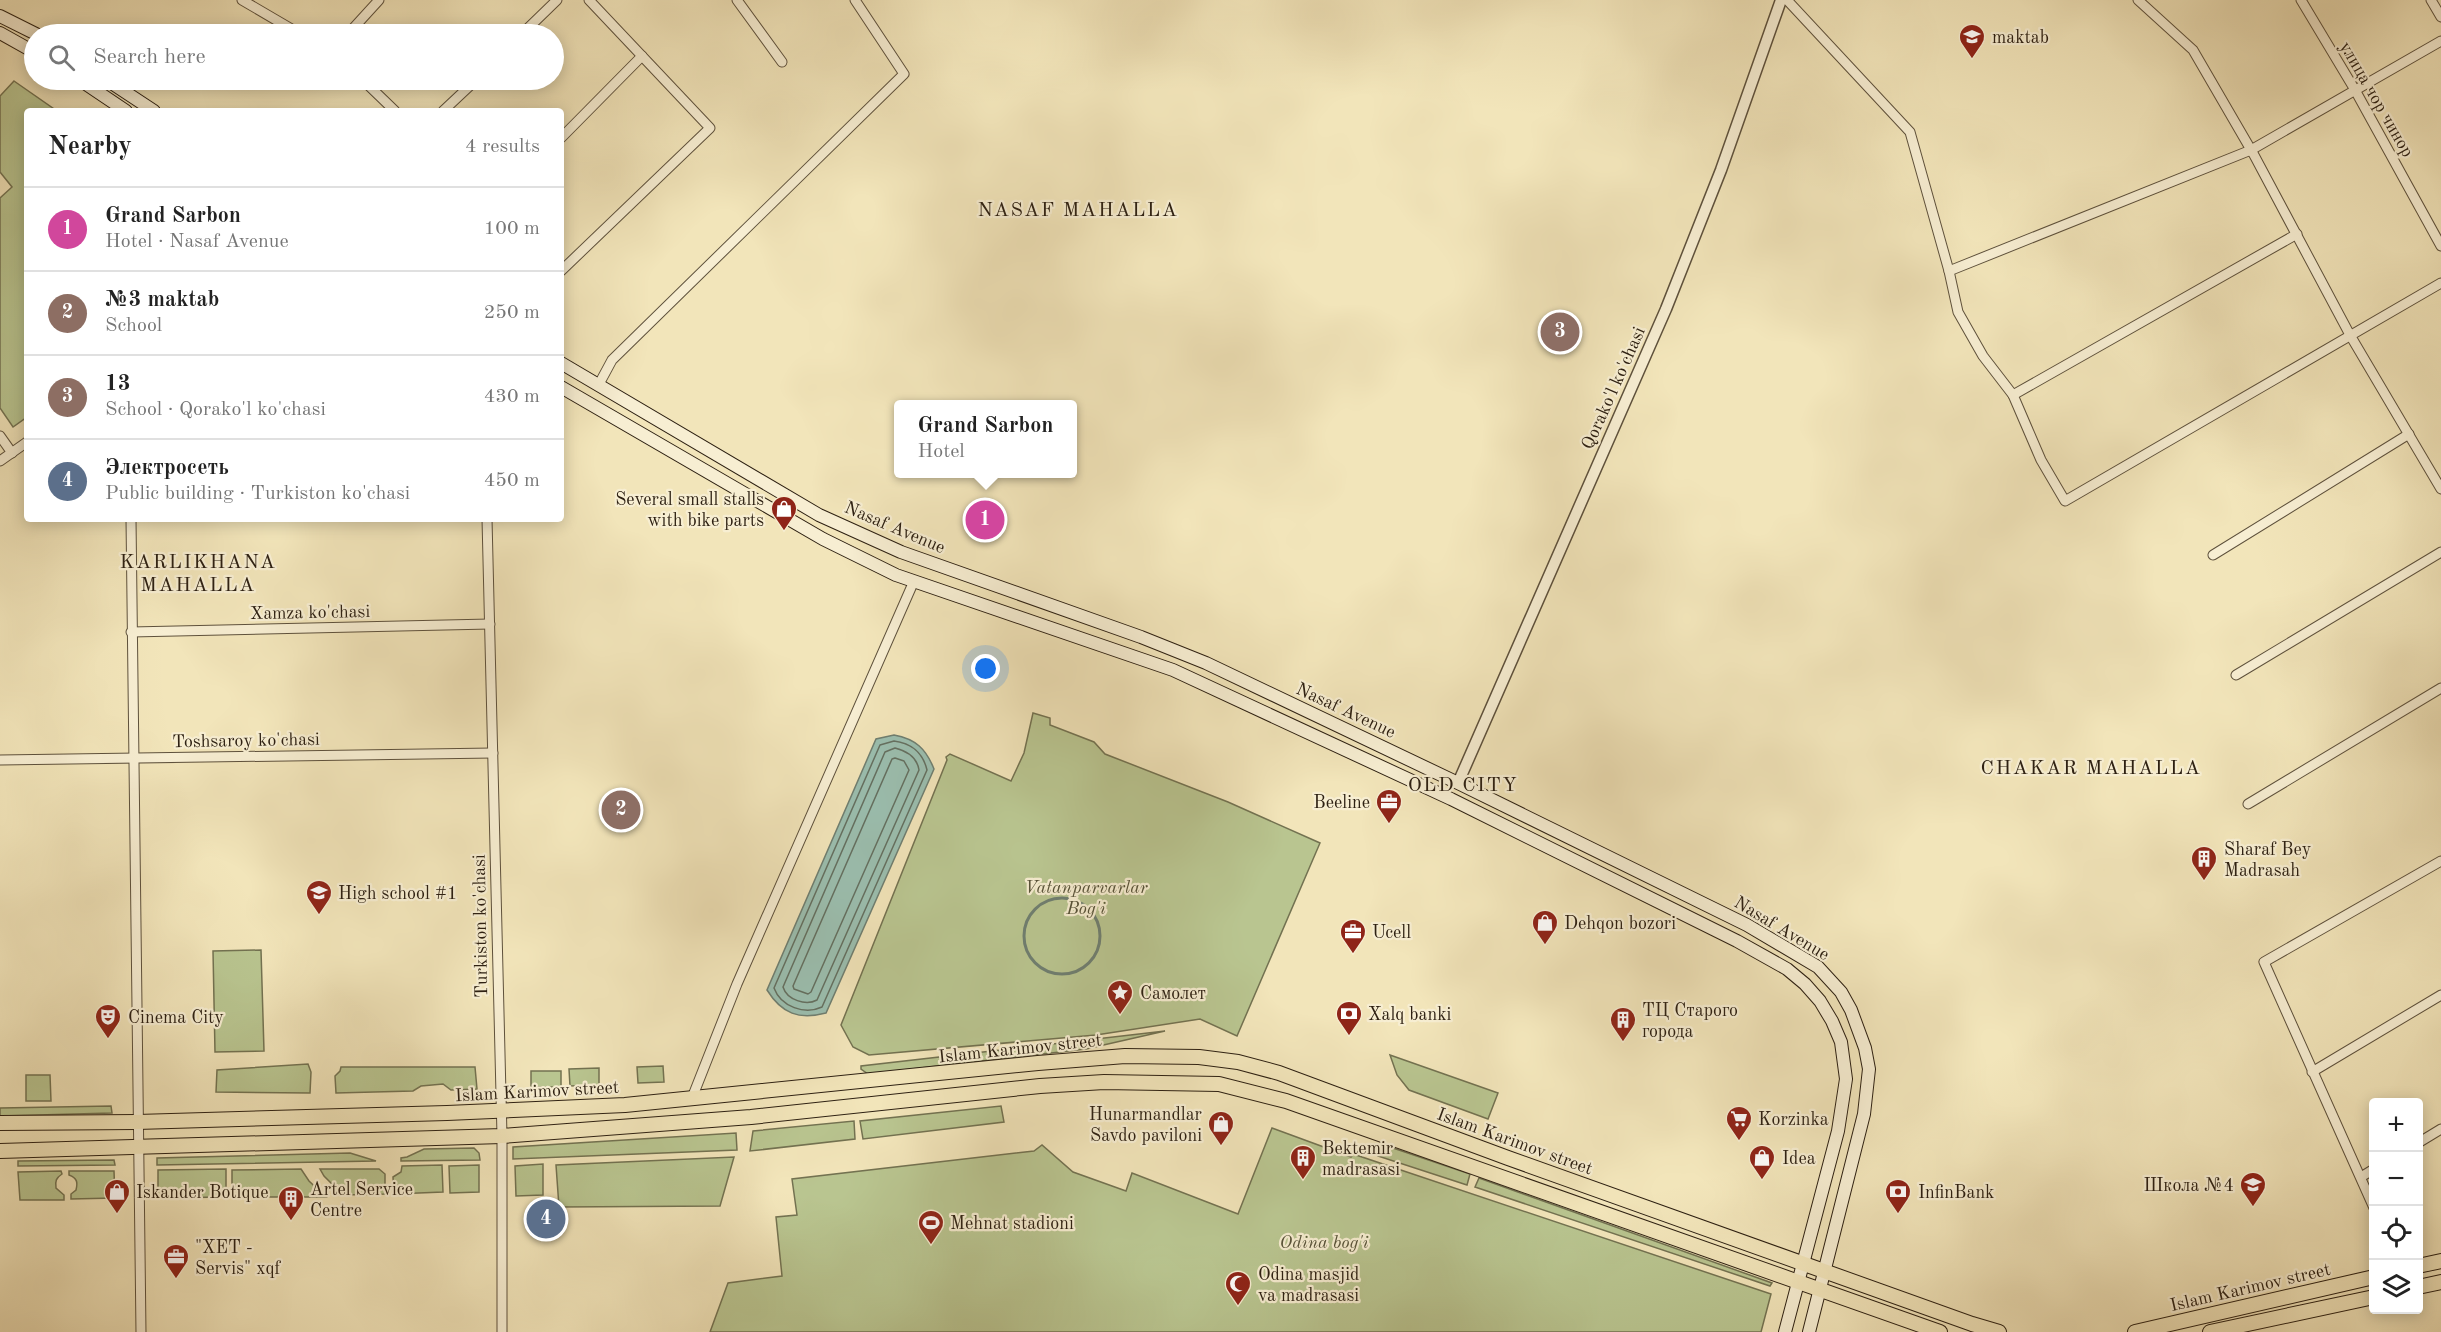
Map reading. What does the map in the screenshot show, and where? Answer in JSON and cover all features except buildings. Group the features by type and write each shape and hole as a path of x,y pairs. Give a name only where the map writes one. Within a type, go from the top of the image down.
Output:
{"main road":[{"path":"0,16 24,28"},
{"path":"0,33 24,46"},
{"path":"95,90 122,108"},
{"path":"122,90 149,108"},
{"name":"Nasaf Avenue","path":"564,365 829,519 901,552 1141,637 1206,663 1458,783 1747,925 1818,967 1841,992 1859,1028 1869,1069 1868,1092 1862,1125 1809,1332"},
{"name":"Nasaf Avenue","path":"564,389 823,539 896,575 1173,670 1451,800 1737,941 1787,969 1820,1001 1841,1042 1846,1079 1844,1106 1785,1332"},
{"path":"1668,907 1676,890"},
{"name":"Islam Karimov street","path":"0,1124 501,1111 625,1105 1125,1056 1199,1057 1238,1062 1279,1073 1538,1169 1999,1332"},
{"path":"986,1068 988,1092"},
{"path":"0,1151 502,1136 751,1118 988,1092 1104,1082 1219,1084 1286,1101 1940,1332"},
{"path":"2423,1265 2441,1261"},
{"name":"Islam Karimov street","path":"2135,1332 2369,1278"},
{"path":"2423,1286 2441,1282"},
{"name":"Islam Karimov street","path":"2210,1332 2369,1298"}],"street":[{"path":"242,0 283,24"},
{"path":"357,24 379,0"},
{"path":"532,24 557,0"},
{"path":"564,268 710,128 589,0"},
{"path":"737,0 782,62"},
{"path":"598,386 612,360 904,74 855,0"},
{"name":"Qorako'l ko'chasi","path":"1458,783 1666,309 1721,170 1781,0"},
{"path":"1787,0 1910,132 1949,271 1958,312 1983,356 2013,395 2042,460 2065,501 2441,283"},
{"path":"2138,0 2193,50 2251,150 2350,335 2441,489"},
{"name":"улица чор чинор","path":"2301,0 2355,90 2441,246"},
{"path":"2431,0 2441,17"},
{"path":"1949,271 2251,150 2441,41"},
{"path":"564,135 642,56"},
{"path":"373,90 392,108"},
{"path":"446,108 465,90"},
{"path":"2013,395 2296,234"},
{"path":"2213,555 2409,434"},
{"path":"0,436 12,453"},
{"path":"0,462 24,443"},
{"path":"131,522 141,1332"},
{"name":"Turkiston ko'chasi","path":"487,522 502,1136 502,1332"},
{"path":"2236,675 2441,552"},
{"path":"692,1098 737,984 914,581"},
{"name":"Xamza ko'chasi","path":"131,633 490,624"},
{"path":"2248,804 2441,688"},
{"name":"Toshsaroy ko'chasi","path":"0,760 493,753"},
{"path":"1451,800 1458,783"},
{"path":"2372,1206 2264,962 2441,861"},
{"path":"2312,1072 2441,995"},
{"path":"2423,1140 2441,1129"},
{"path":"2361,1177 2369,1172"}],"green space":[{"path":"14,81 53,108 24,108 24,419 13,427 0,408 0,198 12,187 0,172 0,96"},
{"name":"Vatanparvarlar Bog'i","path":"1033,713 1050,718 1050,725 1094,742 1105,754 1228,802 1320,843 1237,1036 1200,1019 1096,1035 869,1055 853,1047 841,1025 947,760 946,757 950,754 1011,781 1024,753"},
{"path":"261,950 264,1051 215,1052 213,951"},
{"path":"1165,1031 1086,1049 868,1074 861,1069 861,1066"},
{"path":"1390,1055 1498,1093 1488,1119 1409,1090 1397,1075"},
{"path":"308,1064 311,1072 310,1093 216,1092 217,1070"},
{"path":"663,1066 664,1082 638,1083 637,1067"},
{"path":"341,1067 475,1067 477,1089 451,1090 443,1084 421,1086 413,1091 336,1093 335,1076"},
{"path":"599,1068 599,1085 570,1086 569,1069"},
{"path":"531,1071 561,1071 561,1087 531,1087"},
{"path":"26,1075 50,1075 51,1101 26,1101"},
{"path":"111,1106 112,1113 0,1116 0,1108"},
{"path":"1001,1106 1004,1122 863,1139 860,1121"},
{"path":"854,1121 855,1139 750,1151 753,1131"},
{"name":"Odina bog'i","path":"1272,1128 1351,1157 1353,1154 1771,1294 1761,1332 710,1332 728,1283 782,1276 776,1217 797,1215 792,1179 1034,1151 1042,1145 1073,1172 1126,1191 1132,1173 1238,1214"},
{"path":"736,1133 737,1150 513,1159 513,1147"},
{"path":"474,1148 479,1153 480,1160 401,1161 401,1158 424,1149"},
{"path":"1393,1148 1470,1174 1467,1185 1378,1156 1379,1151"},
{"path":"350,1153 376,1161 157,1165 157,1158"},
{"path":"734,1157 720,1206 559,1207 556,1165"},
{"path":"114,1160 115,1165 18,1166 18,1161"},
{"path":"543,1164 543,1195 516,1196 515,1166"},
{"path":"442,1165 443,1192 394,1194 393,1177 401,1172 402,1166"},
{"path":"479,1165 479,1192 450,1193 449,1166"},
{"path":"226,1169 226,1197 158,1198 158,1170"},
{"path":"301,1169 309,1181 326,1197 232,1197 232,1170"},
{"path":"320,1169 379,1169 385,1174 385,1194 343,1195"},
{"path":"61,1171 62,1174 57,1178 56,1188 64,1195 64,1200 20,1200 18,1172"},
{"path":"69,1171 114,1171 115,1198 71,1199 77,1183 74,1177 69,1175"},
{"path":"1479,1178 1772,1283 1770,1286 1475,1187"}],"water":[{"path":"894,735 908,739 919,746 934,769 826,1013 808,1016 792,1013 779,1005 767,990 876,739"}],"waterway":[{"path":"1055,898 1069,898 1083,904 1094,915 1100,929 1100,936 1097,951 1089,963 1069,974 1055,974 1041,968 1030,957 1024,943 1024,929 1030,915 1041,904 1055,898"}],"place":[{"name":"maktab","path":"1972,60"},
{"name":"13","path":"1560,332"},
{"name":"Grand Sarbon","path":"985,520"},
{"name":"Several small stalls with bike parts","path":"784,532"},
{"name":"№3 maktab","path":"621,810"},
{"name":"Beeline","path":"1389,825"},
{"name":"Sharaf Bey Madrasah","path":"2204,882"},
{"name":"High school #1","path":"319,916"},
{"name":"Dehqon bozori","path":"1545,946"},
{"name":"Ucell","path":"1353,955"},
{"name":"Самолет","path":"1120,1016"},
{"name":"Xalq banki","path":"1349,1037"},
{"name":"Cinema City","path":"108,1040"},
{"name":"ТЦ Старого города","path":"1623,1043"},
{"name":"Korzinka","path":"1739,1142"},
{"name":"Hunarmandlar Savdo paviloni","path":"1221,1147"},
{"name":"Bektemir madrasasi","path":"1303,1181"},
{"name":"Idea","path":"1762,1181"},
{"name":"Школа №4","path":"2253,1208"},
{"name":"Iskander Botique","path":"117,1215"},
{"name":"InfinBank","path":"1898,1215"},
{"name":"Электросеть","path":"546,1219"},
{"name":"Artel Service Centre","path":"291,1222"},
{"name":"Mehnat stadioni","path":"931,1246"},
{"name":"\"XET - Servis\" xqf","path":"176,1280"},
{"name":"Odina masjid va madrasasi","path":"1238,1307"}],"district":[{"name":"NASAF MAHALLA","path":"1078,209"},
{"name":"KARLIKHANA MAHALLA","path":"198,572"},
{"name":"CHAKAR MAHALLA","path":"2091,767"},
{"name":"OLD CITY","path":"1463,784"}]}
